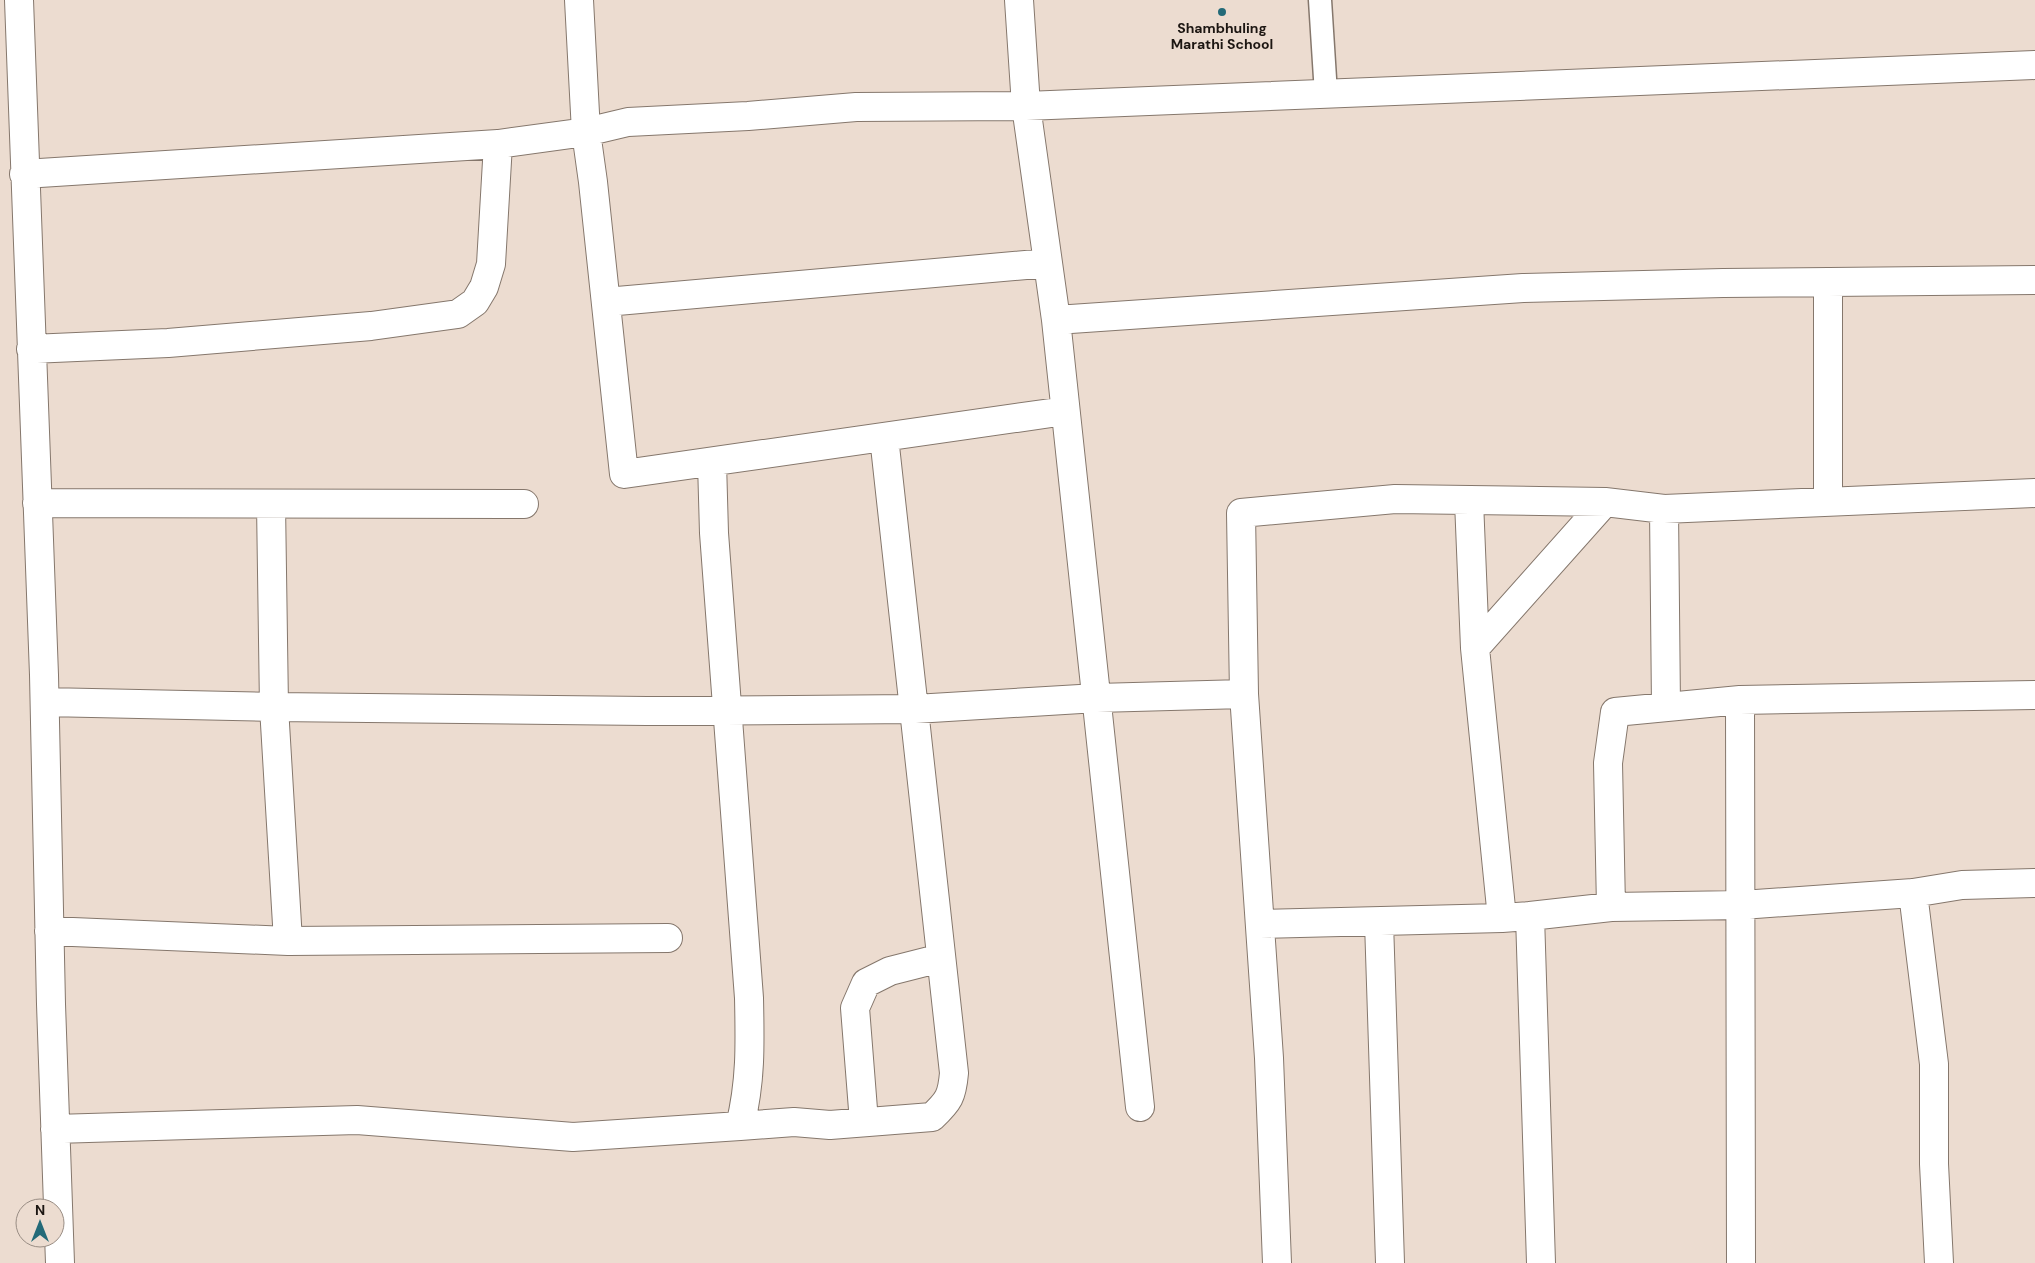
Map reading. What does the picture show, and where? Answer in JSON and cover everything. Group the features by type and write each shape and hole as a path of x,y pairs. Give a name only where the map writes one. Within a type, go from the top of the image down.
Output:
{"street":[{"path":"19,0 45,702 49,931 60,1263"},
{"path":"579,0 586,132 624,474 1065,411"},
{"path":"1019,0 1026,106 1056,320 1098,698 1140,1107"},
{"path":"24,174 498,144 586,132 628,122 748,116 856,107 1026,106 2035,65"},
{"path":"32,349 168,343 370,326 458,314 475,302 484,287 491,264 498,144"},
{"path":"606,302 1048,264"},
{"path":"1056,320 1523,288 2035,280"},
{"path":"1828,282 1828,501"},
{"path":"55,1129 357,1120 573,1137 794,1122 830,1125 932,1117 952,1094 954,1073 884,437"},
{"path":"712,462 714,533 729,710 751,1057 747,1097 740,1126"},
{"path":"1277,1263 1268,1058 1244,694 1240,512 1395,499 1605,502 1664,509 2035,492"},
{"path":"1469,501 1475,648 1502,918"},
{"path":"1475,648 1605,502"},
{"path":"37,503 524,504"},
{"path":"271,504 274,707 288,941"},
{"path":"1664,509 1666,707"},
{"path":"45,702 274,707 729,710 914,708 1098,698 1244,694"},
{"path":"1611,907 1608,764 1615,712 1740,700 2035,695"},
{"path":"1740,700 1742,905 1741,1263"},
{"path":"1260,924 1502,918 1611,907 1742,905 1913,893 1962,884 2035,882"},
{"path":"1913,893 1934,1064 1934,1164 1939,1263"},
{"path":"1530,916 1541,1263"},
{"path":"1379,922 1390,1263"},
{"path":"49,931 288,941 668,938"},
{"path":"864,1122 855,1008 866,982 890,971 941,958"}],"lane":[{"path":"1320,0 1326,94"}],"place":[{"name":"Shambhuling Marathi School","path":"1222,12"}]}
